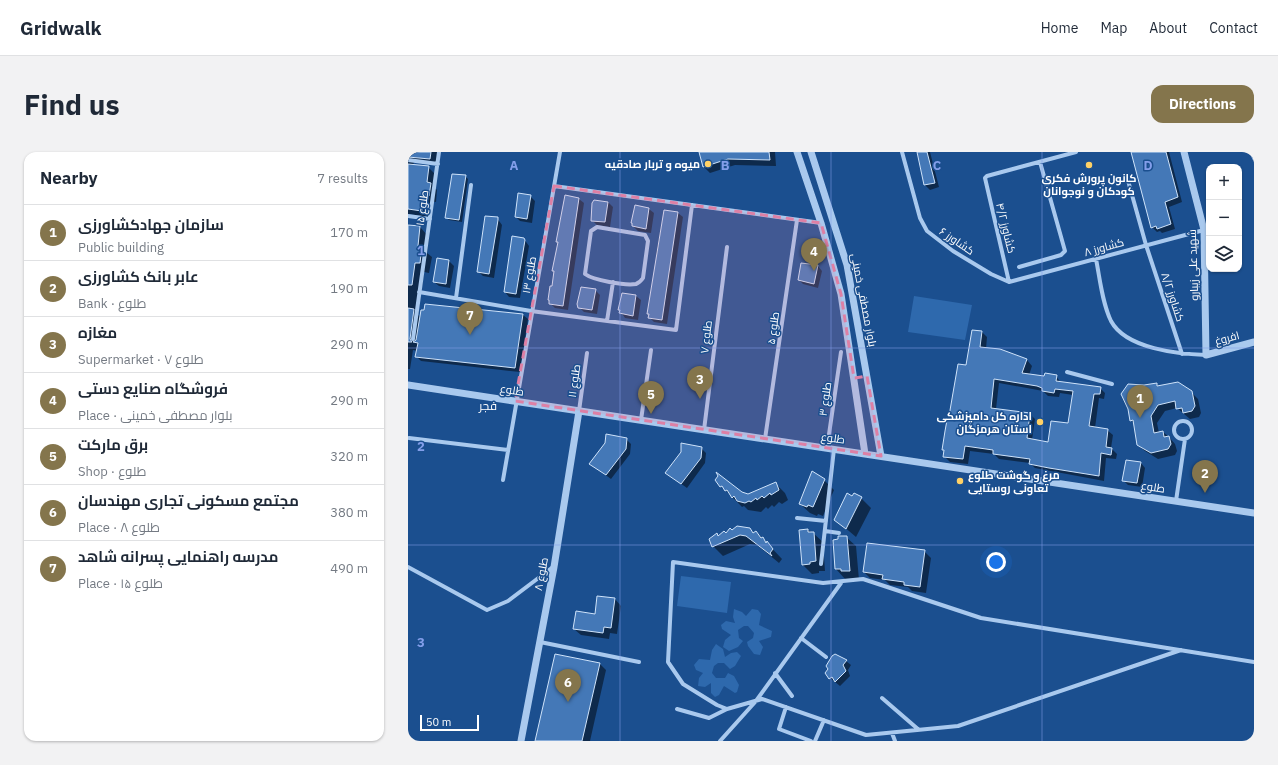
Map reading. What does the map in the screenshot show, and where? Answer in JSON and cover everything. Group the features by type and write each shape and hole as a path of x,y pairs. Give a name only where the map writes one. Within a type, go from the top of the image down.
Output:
{"street":[{"name":"طلوع ۱۵","path":"413,339 439,152"},
{"name":"طلوع ۱۳","path":"503,480 515,402 560,152"},
{"name":"بلوار مصطفی خمینی","path":"797,152 821,223 841,294 865,454"},
{"name":"بلوار مصطفی خمینی","path":"812,152 847,265 880,456"},
{"name":"کشاورز ۶","path":"902,152 920,218 927,231 953,251 991,274 1009,282"},
{"path":"1019,267 1061,255 1065,251 1040,162 1061,154 1076,152"},
{"name":"شهید علی زیبارو","path":"1184,152 1204,230 1206,355"},
{"path":"1252,152 1254,158"},
{"path":"408,160 438,164"},
{"name":"کشاورز ۴/۲","path":"1009,282 985,178 987,176 1040,162"},
{"name":"کشاورز ۸/۲","path":"1126,178 1146,245 1182,354"},
{"path":"456,298 470,185"},
{"path":"554,186 821,223"},
{"path":"419,292 532,311 676,330 692,205"},
{"path":"408,216 430,219"},
{"name":"طلوع ۵","path":"765,439 797,220"},
{"path":"597,227 645,235 648,241 643,278 635,284 612,282 589,277 585,274 591,231 593,228 597,227"},
{"name":"کشاورز ۸","path":"1009,282 1204,230"},
{"name":"طلوع ۷","path":"704,430 727,247"},
{"path":"1096,259 1103,299 1112,322 1125,335 1150,347 1182,354 1206,355"},
{"path":"607,321 612,282"},
{"name":"افروغ","path":"1206,355 1254,342"},
{"path":"641,420 651,350"},
{"name":"طلوع ۳","path":"821,564 841,352"},
{"name":"طلوع ۱۱","path":"579,411 587,353"},
{"path":"1067,372 1112,384"},
{"path":"854,378 867,376"},
{"name":"طلوع","path":"408,385 1254,513"},
{"name":"طلوع ۸","path":"521,741 554,566 579,411"},
{"path":"1176,501 1185,439 1190,436 1192,427 1185,421 1179,421 1173,428 1174,434 1179,439 1185,439"},
{"path":"409,438 508,450"},
{"path":"798,518 826,521"},
{"path":"825,531 839,533"},
{"path":"727,709 717,705 683,684 668,662 673,562 823,583 841,583 863,579 981,618 1254,662"},
{"path":"408,567 487,610 508,601 554,566"},
{"path":"720,741 756,701 841,583"},
{"path":"801,638 826,657"},
{"path":"539,642 639,662"},
{"path":"677,709 709,718 727,709 762,699 866,735 958,726 1181,650"},
{"path":"776,673 792,696"},
{"path":"882,698 919,730"},
{"path":"786,707 779,729 811,741"},
{"path":"815,741 824,720"},
{"path":"892,733 896,741"}],"highlighted area":[{"path":"554,186 821,223 841,294 854,378 867,376 881,456 515,401"}],"shaded area":[{"path":"914,296 972,305 965,340 908,332"},
{"path":"681,576 731,582 727,613 677,606"},
{"path":"734,609 742,612 746,616 752,609 758,610 761,614 759,625 772,631 771,637 759,641 763,647 760,655 754,654 748,646 747,642 753,638 754,633 748,626 744,626 738,630 739,638 743,641 738,647 729,651 723,647 725,640 731,635 722,629 721,625 726,621 735,623 733,617"},
{"path":"716,644 723,649 725,657 731,653 737,652 741,656 735,666 730,669 724,663 718,663 714,666 712,673 716,678 725,678 728,673 734,676 739,685 737,692 735,693 724,686 719,695 715,697 711,693 711,683 705,687 698,686 699,678 703,673 696,670 694,665 699,659 710,660 712,650"}],"building":[{"path":"408,152 431,152 430,159 408,157"},
{"name":"میوه و تربار صادقیه","path":"699,152 769,152 770,160 728,159 703,167"},
{"path":"917,152 927,152 935,183 924,185"},
{"path":"1131,152 1166,152 1178,197 1165,202 1171,224 1157,229 1156,226 1151,228"},
{"path":"408,164 429,166 427,182 431,183 429,196 425,195 422,211 408,209"},
{"path":"452,174 466,175 459,220 445,218"},
{"path":"518,193 531,195 527,219 515,217"},
{"path":"565,195 579,198 563,306 549,304 548,300 550,286 552,286 554,271 552,271 558,242 556,242"},
{"path":"594,200 608,202 605,222 591,221 592,203"},
{"path":"635,205 649,208 646,229 632,226 631,223"},
{"path":"664,210 678,212 662,320 648,318 649,314 647,314"},
{"path":"485,216 498,217 489,274 477,272"},
{"path":"408,225 420,226 418,246 422,246 420,263 415,263 412,285 408,285"},
{"path":"512,236 524,238 525,240 516,294 504,292"},
{"path":"437,258 449,260 446,284 433,282"},
{"path":"801,263 818,265 814,284 798,280"},
{"path":"581,287 596,289 592,310 578,308 577,304"},
{"path":"622,293 636,295 633,316 619,313 620,310 618,310"},
{"path":"425,304 523,314 515,368 415,357 418,343 413,342 416,340 421,310 424,310"},
{"path":"408,308 414,309 410,339 412,342 408,342"},
{"path":"972,330 982,331 980,347 1000,349 1027,359 1022,373 1044,376 1045,373 1057,375 1056,381 1101,387 1100,394 1094,394 1089,426 1108,429 1106,447 1112,448 1111,455 1101,453 1099,476 1029,464 1030,459 993,454 993,450 965,446 963,459 943,457 944,450 942,450 945,431 958,364 966,365","holes":["994,379 1042,388 1042,391 1054,393 1055,389 1073,391 1068,423 1051,421 1048,442 1027,438 1030,413 991,408"]},
{"path":"1178,382 1192,391 1195,406 1192,411 1183,413 1182,408 1176,409 1175,401 1158,405 1151,416 1154,433 1163,431 1164,437 1169,436 1171,444 1168,449 1151,453 1137,445 1133,420 1130,421 1128,409 1121,394 1128,384 1144,385 1157,383 1157,386"},
{"path":"606,434 627,438 626,449 606,475 589,464 605,443"},
{"path":"681,443 702,447 701,458 681,484 665,473 681,452"},
{"path":"1126,460 1141,462 1137,483 1122,481"},
{"path":"812,471 825,479 813,507 808,505 807,507 799,504"},
{"path":"716,472 742,492 748,494 776,482 779,490 771,495 770,493 764,498 762,496 757,500 756,498 751,502 749,501 745,503 737,501 734,496 732,498 727,490 725,491 722,486 720,487 715,480 718,476"},
{"path":"847,493 852,496 854,493 862,497 846,529 834,520"},
{"path":"737,526 750,528 753,533 756,531 761,538 763,537 766,543 767,541 773,549 770,553 772,556 746,536 740,535 712,547 709,539 717,533 718,536 724,531 726,533 730,528 732,530"},
{"path":"808,529 808,532 814,532 816,561 810,562 810,564 802,565 799,530"},
{"path":"838,536 847,536 850,571 835,569 833,540 838,539"},
{"path":"867,543 925,550 920,587 904,585 904,582 882,579 883,575 863,572"},
{"path":"597,596 615,598 611,628 604,627 603,633 573,629 576,611 595,614"},
{"path":"555,654 600,663 582,741 535,741"},
{"path":"835,654 847,660 843,665 846,671 835,682 832,677 829,679 825,673 828,669 826,666"}],"place":[{"name":"میوه و تربار صادقیه","path":"708,164"},
{"name":"کانون پرورش فکری کودکان و نوجوانان","path":"1089,165"},
{"name":"فروشگاه صنایع دستی","path":"814,271"},
{"name":"مدرسه راهنمایی پسرانه شاهد","path":"470,335"},
{"name":"مغازه","path":"700,399"},
{"name":"برق مارکت","path":"651,414"},
{"name":"سازمان جهادکشاورزی","path":"1140,418"},
{"name":"اداره کل دامپزشکی استان هرمزگان","path":"1040,422"},
{"name":"مرغ و گوشت طلوع تعاونی روستایی","path":"960,481"},
{"name":"عابر بانک کشاورزی","path":"1205,493"},
{"name":"مجتمع مسکونی تجاری مهندسان","path":"568,702"}],"district":[{"name":"فجر","path":"488,406"}]}
